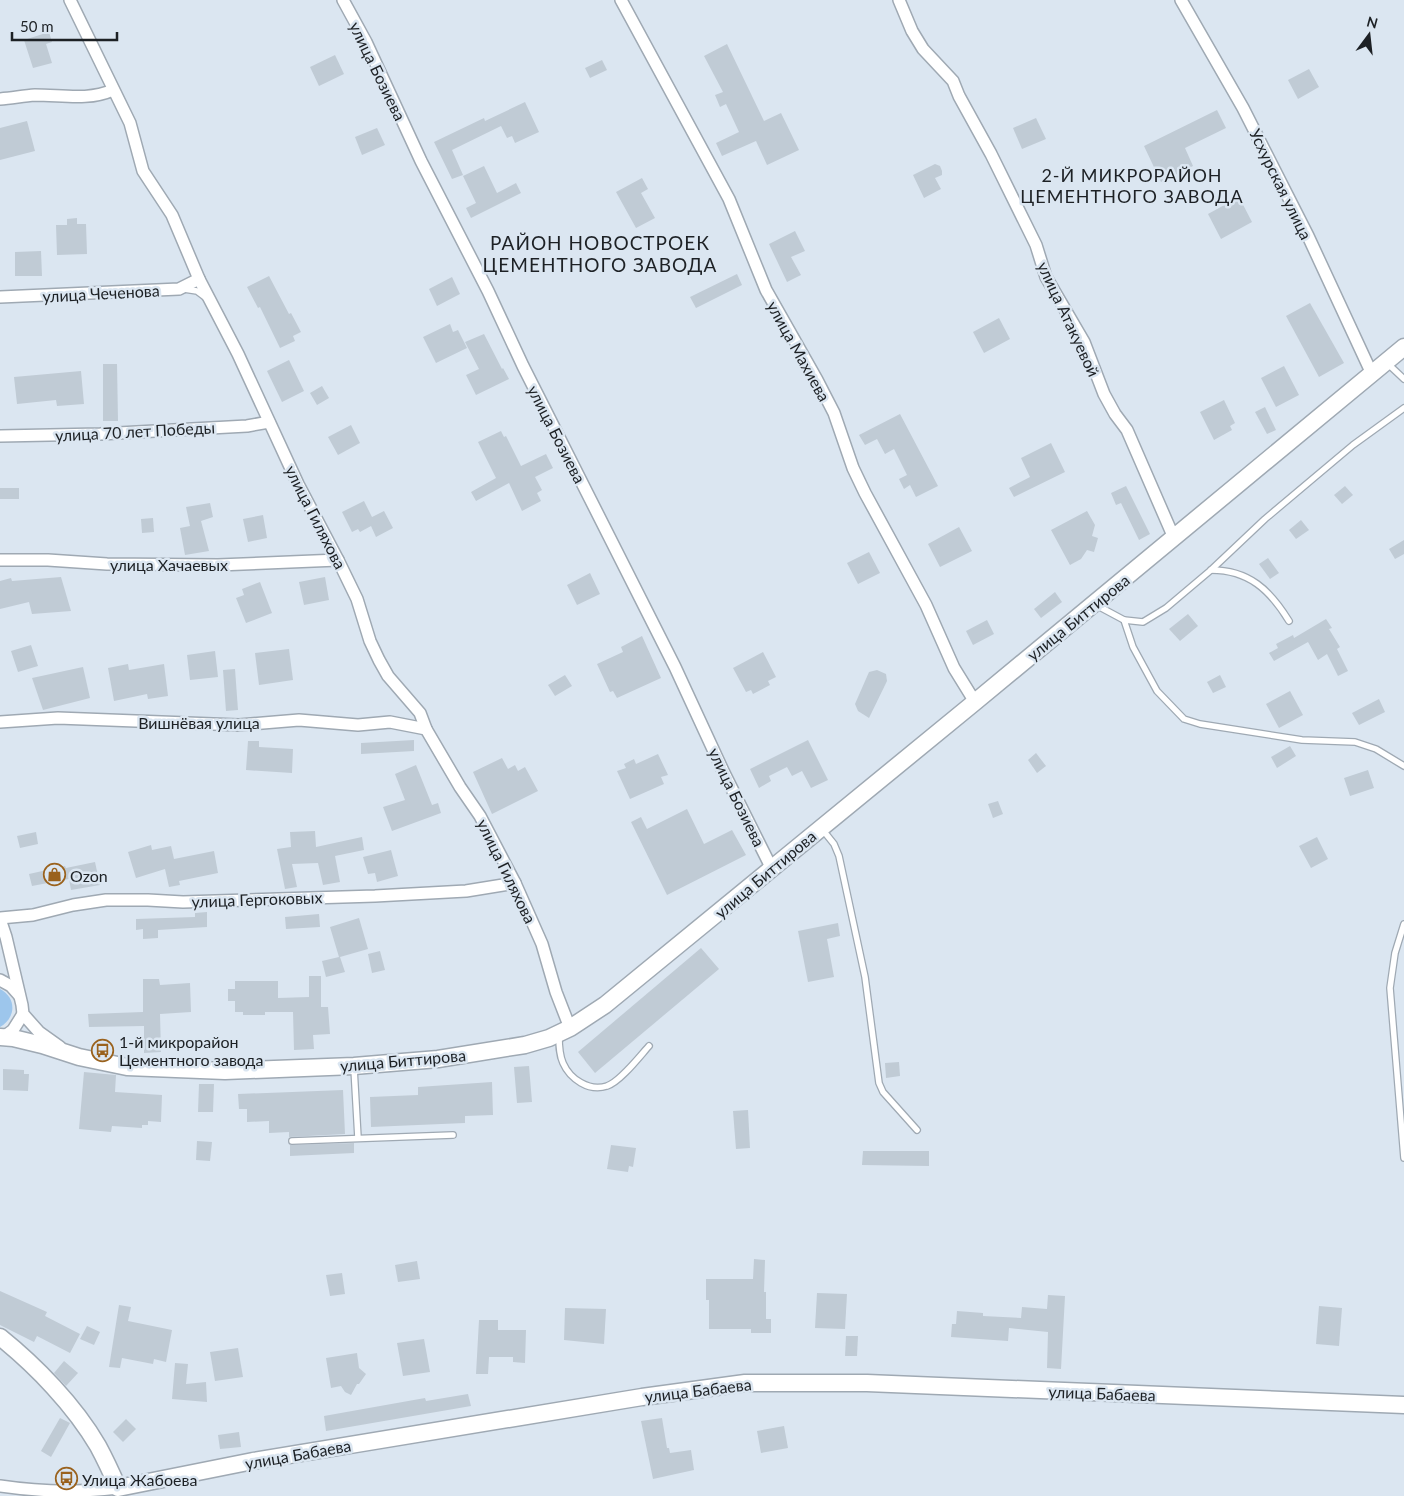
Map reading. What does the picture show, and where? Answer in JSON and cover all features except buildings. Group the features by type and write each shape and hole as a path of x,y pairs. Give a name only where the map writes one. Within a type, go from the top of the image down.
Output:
{"street":[{"name":"улица Гиляхова","path":"70,0 130,123 143,171 172,215 199,279 238,354 306,500 357,600 370,641 379,660 388,676 420,713 426,728 460,787 480,816 515,883 542,944 556,992 564,1031"},
{"name":"улица Бозиева","path":"343,0 366,42 421,161 488,291 522,366 675,667 724,772 772,868"},
{"name":"улица Махиева","path":"622,0 729,199 766,290 834,414 849,458 865,493 926,605 954,668 975,702"},
{"name":"улица Атакуевой","path":"899,0 912,31 923,49 953,81 991,154 1036,244 1046,277 1084,342 1104,394 1127,430 1174,538"},
{"name":"Усхурская улица","path":"1181,0 1243,108 1308,236 1372,374"},
{"path":"0,99 37,95 59,97 100,96 113,90"},
{"name":"улица Чеченова","path":"0,297 179,289 199,279"},
{"name":"улица Биттирова","path":"3,1037 127,1067 271,1070 354,1066 465,1056 525,1045 549,1038 564,1031 605,1005 1404,347"},
{"name":"улица 70 лет Победы","path":"0,436 90,434 228,427 269,422"},
{"name":"улица Хачаевых","path":"0,560 48,560 107,564 218,564 338,560"},
{"name":"Вишнёвая улица","path":"0,722 58,718 239,725 299,720 358,724 390,722 426,728"},
{"name":"улица Гергоковых","path":"0,919 33,914 73,904 106,900 183,902 375,896 466,891 515,883"},
{"path":"0,919 6,937 23,1014 39,1032 70,1054"},
{"path":"0,980 11,986 20,996"},
{"path":"3,1037 13,1030 23,1014"},
{"path":"0,1337 26,1358 84,1424 98,1446 118,1488"},
{"name":"улица Бабаева","path":"0,1486 35,1491 66,1492 118,1488 262,1459 651,1396 745,1383 867,1383 1404,1405"}],"lane":[{"path":"179,289 197,291 212,303"},
{"path":"1386,362 1404,380"},
{"path":"1094,604 1124,620 1143,622 1166,608 1211,570 1265,519 1353,446 1404,408"},
{"path":"1211,570 1230,571 1250,580 1272,596 1289,621"},
{"path":"1124,620 1133,647 1157,691 1184,718 1200,724 1302,740 1354,742 1376,749 1404,766"},
{"path":"821,828 834,844 839,856 865,977 879,1083 883,1092 917,1130"},
{"path":"1404,924 1395,953 1390,988 1404,1158"},
{"path":"564,1031 559,1051 563,1064 573,1077 583,1085 595,1087 608,1086 624,1073 649,1046"},
{"path":"354,1066 358,1138"},
{"path":"292,1141 453,1135"}],"shaded area":[{"path":"0,989 6,993 12,1003 12,1013 9,1019 0,1027"}],"place":[{"name":"Ozon","path":"54,875"},
{"name":"1-й микрорайон Цементного завода","path":"103,1050"},
{"name":"Улица Жабоева","path":"66,1479"}],"district":[{"name":"2-Й МИКРОРАЙОН ЦЕМЕНТНОГО ЗАВОДА","path":"1132,185"},
{"name":"РАЙОН НОВОСТРОЕК ЦЕМЕНТНОГО ЗАВОДА","path":"600,253"}]}
